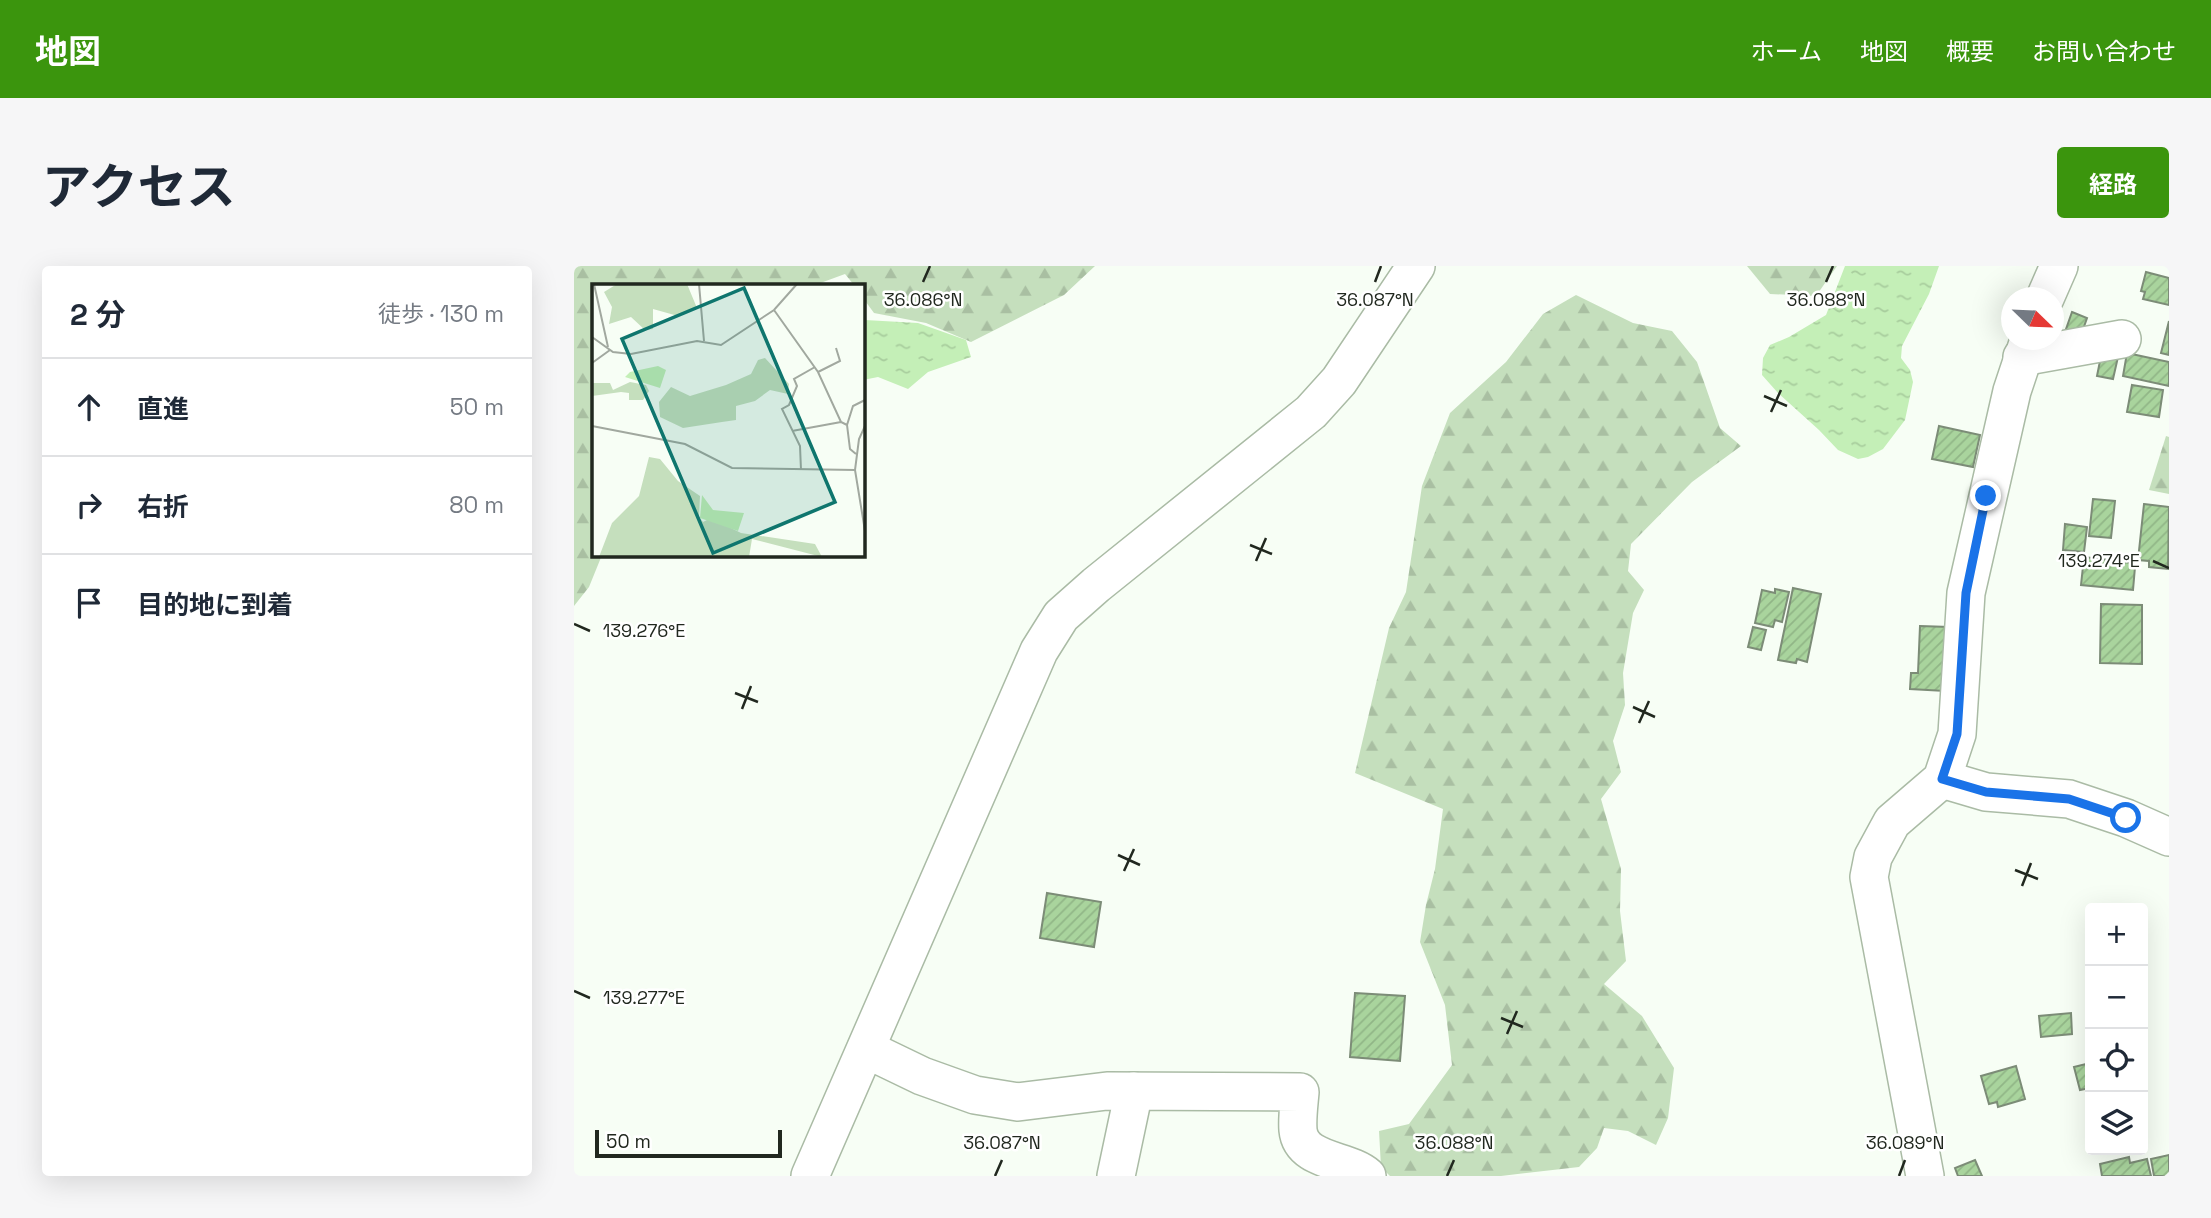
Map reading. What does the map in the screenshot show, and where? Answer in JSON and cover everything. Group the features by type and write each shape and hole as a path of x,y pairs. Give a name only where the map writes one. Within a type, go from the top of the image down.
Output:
{"street":[{"path":"810,1176 1039,651 1061,616 1311,412 1339,381 1416,266"},
{"path":"2050,287 2059,266"},
{"path":"2064,344 2122,339"},
{"path":"1925,1176 1869,877 1873,856 1892,822 1942,779 1957,734 1966,593 1993,470 2024,350"},
{"path":"1942,779 1986,792 2069,799 2126,818 2169,837"},
{"path":"866,1049 922,1076 975,1095 1018,1102 1107,1091 1300,1092 1298,1132 1304,1146 1319,1156 1359,1169 1367,1176"},
{"path":"1116,1176 1135,1091"}],"green space":[{"path":"574,266 1095,266 1064,295 971,342 926,323 874,313 864,299 864,284 853,284 845,274 818,284 592,284 592,556 602,556 589,587 574,606"},
{"path":"1747,266 1837,266 1816,296 1770,294"},
{"path":"1576,295 1633,323 1672,331 1697,362 1720,428 1741,446 1692,482 1631,544 1628,571 1644,590 1633,613 1623,673 1625,705 1613,741 1621,772 1601,799 1621,869 1620,911 1626,961 1604,984 1642,1016 1674,1068 1668,1118 1656,1145 1628,1131 1604,1128 1597,1148 1579,1167 1501,1176 1390,1176 1381,1167 1379,1131 1409,1124 1452,1065 1445,1005 1420,942 1435,869 1443,809 1355,773 1389,628 1406,592 1422,486 1450,413 1506,362 1543,314"},
{"path":"2166,436 2169,437 2169,494 2149,490"}],"water":[{"path":"1845,266 1939,266 1929,294 1902,346 1901,358 1910,370 1913,382 1905,420 1883,449 1858,459 1838,450 1762,375 1763,358 1770,345 1826,315"},
{"path":"864,318 918,323 966,340 971,357 928,372 908,389 878,377 864,380"}],"building":[{"path":"2146,272 2169,278 2169,305 2143,299 2145,292 2141,291"},
{"path":"2072,312 2087,318 2080,338 2065,332"},
{"path":"2169,321 2169,355 2161,353"},
{"path":"2120,348 2113,379 2097,376 2102,351"},
{"path":"2127,353 2169,362 2169,386 2123,376"},
{"path":"2132,385 2163,390 2159,417 2127,412"},
{"path":"1939,426 1980,435 1973,467 1932,459"},
{"path":"2093,499 2115,501 2111,538 2089,536"},
{"path":"2144,504 2169,507 2168,569 2149,567 2149,561 2138,560"},
{"path":"2065,524 2087,527 2084,552 2063,550"},
{"path":"2084,557 2132,563 2135,567 2133,590 2081,585"},
{"path":"1793,588 1821,594 1807,662 1797,659 1796,663 1778,660"},
{"path":"1775,589 1789,592 1782,622 1775,620 1773,627 1755,623 1762,590 1775,593"},
{"path":"2101,604 2142,605 2142,664 2100,663"},
{"path":"1920,626 1949,627 1945,691 1910,689 1911,673 1918,673"},
{"path":"1753,627 1766,630 1761,650 1748,647"},
{"path":"1047,893 1101,902 1094,947 1040,938"},
{"path":"1355,993 1405,996 1400,1061 1350,1057"},
{"path":"2071,1013 2072,1034 2041,1037 2039,1016"},
{"path":"2085,1064 2085,1089 2080,1090 2074,1067"},
{"path":"2016,1066 2025,1099 1998,1107 1997,1102 1989,1104 1981,1076"},
{"path":"2169,1155 2169,1176 2154,1176 2151,1159"},
{"path":"2129,1157 2130,1163 2147,1159 2151,1176 2102,1176 2100,1164"},
{"path":"1975,1160 1982,1176 1958,1176 1955,1168"}],"route":[{"path":"1986,496 1966,593 1957,734 1942,779 1986,792 2069,799 2126,818"}]}
